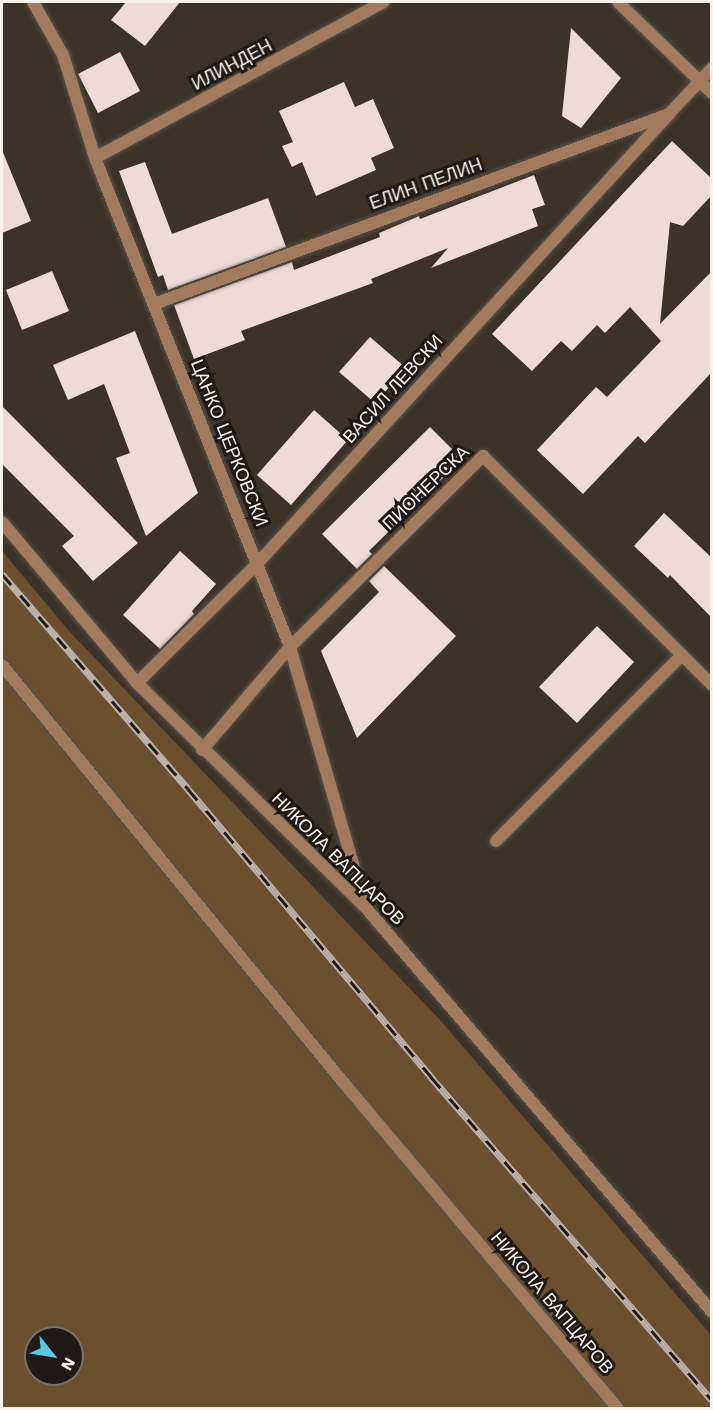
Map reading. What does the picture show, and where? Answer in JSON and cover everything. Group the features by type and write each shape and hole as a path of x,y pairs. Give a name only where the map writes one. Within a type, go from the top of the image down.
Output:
{"street":[{"name":"ЦАНКО ЦЕРКОВСКИ","path":"33,2 63,55 96,158 290,647 366,908"},
{"name":"ИЛИНДЕН","path":"96,158 384,2"},
{"path":"618,2 711,93"},
{"path":"699,81 711,68"},
{"name":"ЕЛИН ПЕЛИН","path":"154,304 669,114 699,81"},
{"name":"ВАСИЛ ЛЕВСКИ","path":"137,683 258,564 669,114"},
{"name":"ПИОНЕРСКА","path":"202,750 290,647 483,456 711,685"},
{"name":"НИКОЛА ВАПЦАРОВ","path":"2,522 137,683 202,750 366,908 711,1312"},
{"path":"496,841 682,655"},
{"name":"НИКОЛА ВАПЦАРОВ","path":"2,665 344,1082 618,1408"}],"shaded area":[{"path":"2,551 69,631 440,1020 711,1335 711,1408 2,1408"}],"building":[{"path":"126,2 180,2 145,46 111,20"},
{"path":"571,28 621,78 581,128 562,116"},
{"path":"120,52 140,91 98,113 78,74"},
{"path":"344,82 355,107 373,99 394,148 371,158 376,170 316,196 302,162 292,167 282,146 293,142 279,111"},
{"path":"672,141 711,178 711,196 683,226 670,222 660,324 711,272 711,373 645,443 638,436 583,494 537,450 596,387 607,397 661,341 630,307 605,333 597,325 572,351 561,341 532,371 492,334"},
{"path":"2,150 31,221 2,233"},
{"path":"145,162 172,234 268,198 286,247 168,290 163,275 158,277 119,171"},
{"path":"534,175 545,205 532,209 538,226 431,268 448,248 371,279 373,283 241,331 245,340 194,359 174,305 292,262 294,270 380,237 379,233 419,216 420,219"},
{"path":"52,271 69,311 22,330 6,290"},
{"path":"135,331 198,493 146,536 116,458 130,453 104,384 68,400 53,365"},
{"path":"370,337 406,368 375,403 339,372"},
{"path":"2,406 138,543 93,581 62,546 74,536 2,464"},
{"path":"314,410 348,440 291,505 257,475"},
{"path":"430,427 462,459 369,551 372,554 357,569 322,534"},
{"path":"664,513 711,557 711,617 670,575 668,578 634,546"},
{"path":"180,551 216,584 192,611 194,614 160,649 123,615"},
{"path":"384,566 456,636 357,738 321,651 379,592 369,581"},
{"path":"597,626 634,662 577,723 539,687"}],"railway":[{"path":"2,574 188,789 431,1077 712,1400"}]}
